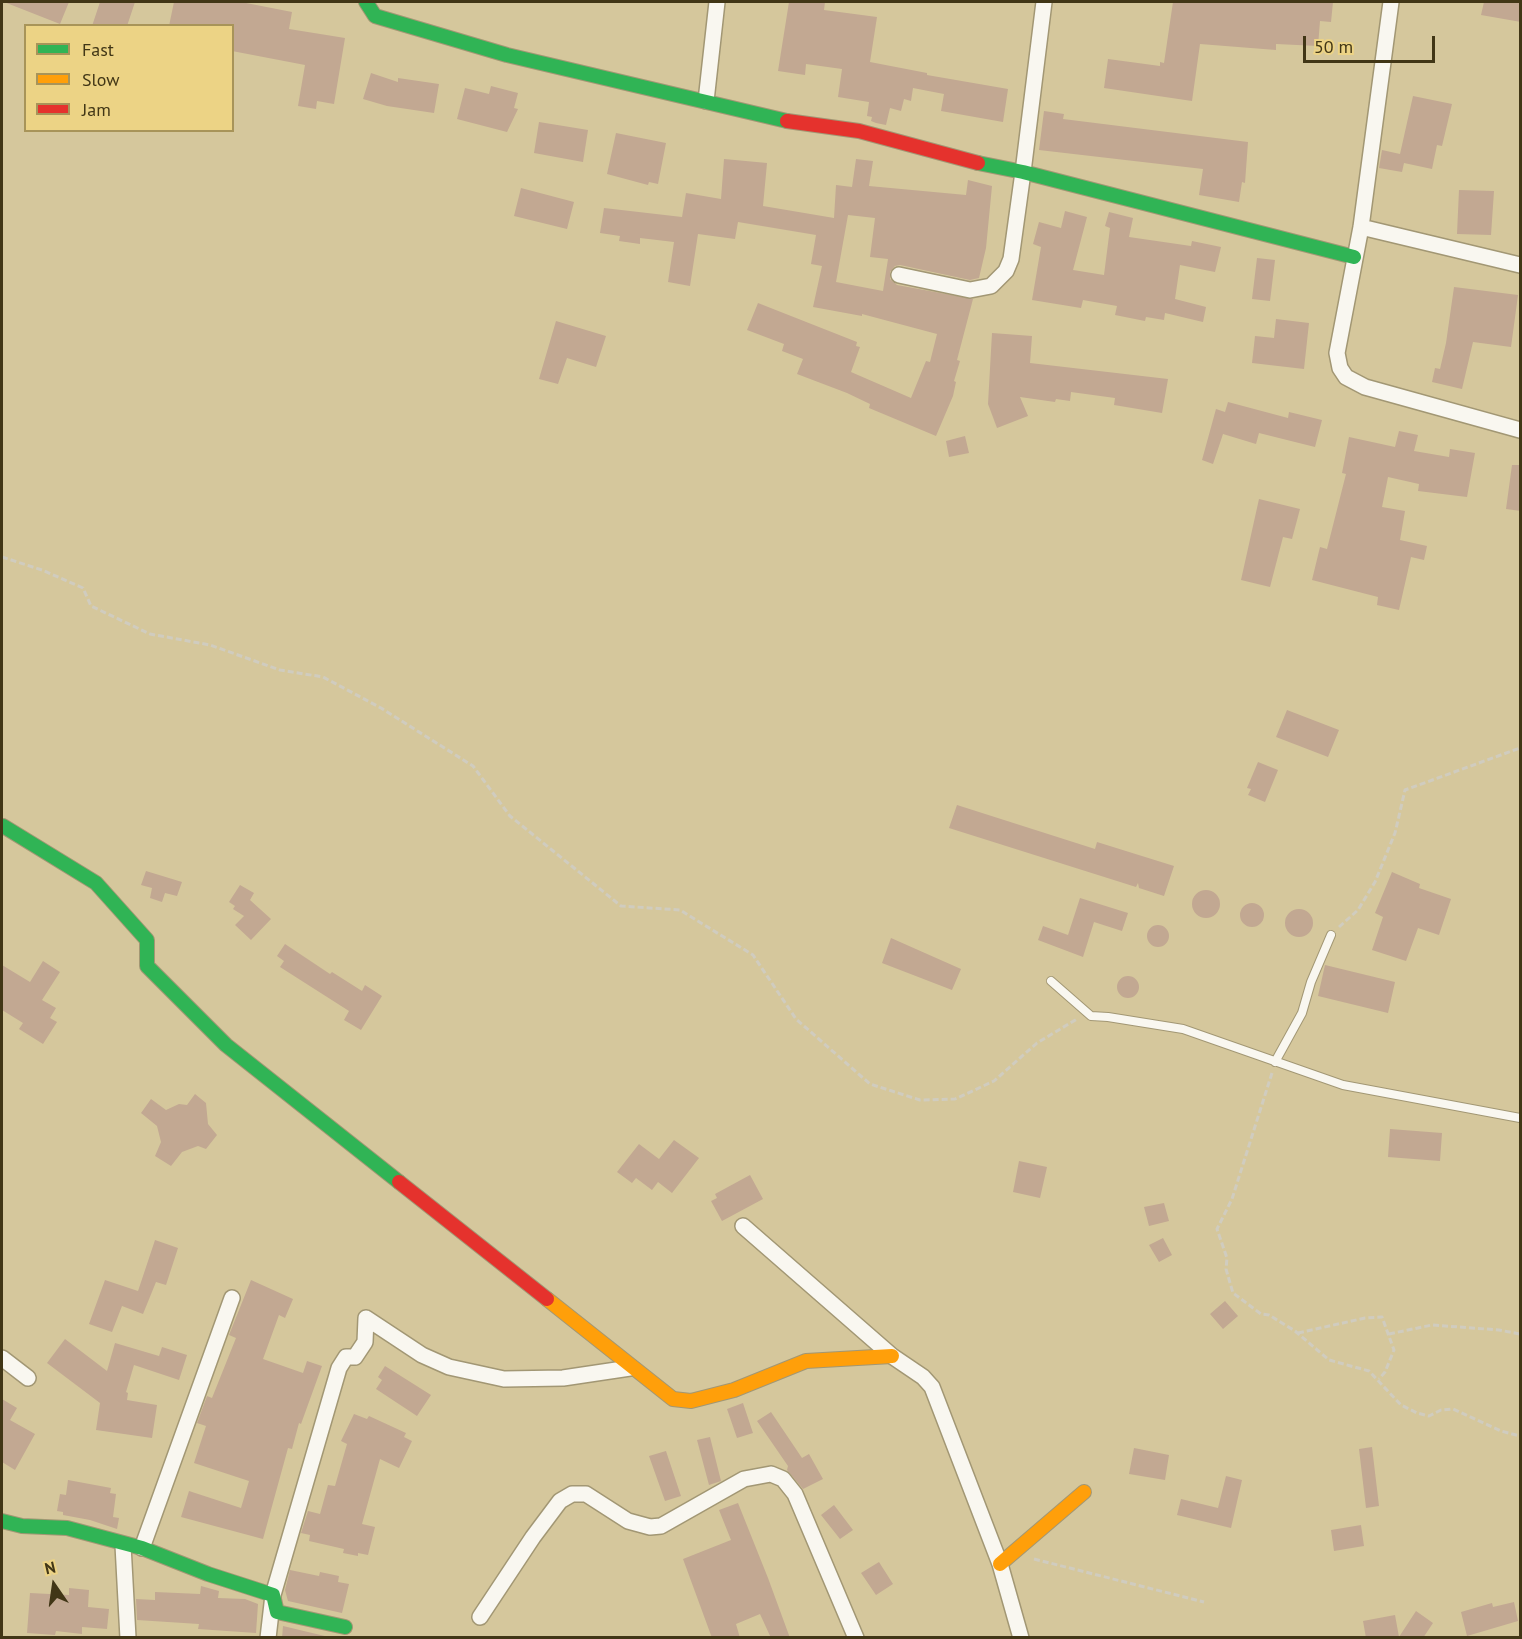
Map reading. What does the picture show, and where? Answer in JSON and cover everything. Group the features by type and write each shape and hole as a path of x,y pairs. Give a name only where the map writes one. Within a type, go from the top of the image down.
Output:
{"street":[{"path":"366,2 375,15 408,27 507,55 804,124 859,131 957,159 1023,172 1354,257"},
{"path":"706,101 717,2"},
{"path":"899,275 970,290 981,290 1000,279 1011,259 1044,2"},
{"path":"1391,2 1361,227 1337,353 1340,368 1346,376 1365,387 1521,430"},
{"path":"1361,227 1521,265"},
{"path":"3,826 96,883 147,940 147,966 226,1045 630,1368 672,1399 691,1401 734,1390 806,1361 892,1356"},
{"path":"743,1226 892,1356 923,1377 932,1388 1000,1564 1021,1638"},
{"path":"142,1548 232,1298"},
{"path":"268,1638 273,1595 339,1368 346,1357 355,1357 366,1342 366,1318 422,1355 449,1367 504,1379 563,1378 630,1368"},
{"path":"2,1359 28,1378"},
{"path":"480,1617 532,1537 560,1500 572,1494 586,1494 628,1521 650,1527 661,1526 676,1520 715,1493 744,1479 771,1474 783,1479 795,1494 856,1638"},
{"path":"1000,1564 1084,1492"},
{"path":"2,1521 22,1526 87,1532 123,1545 142,1548 208,1574 273,1595"},
{"path":"123,1545 128,1638"},
{"path":"273,1595 277,1612 345,1627"}],"lane":[{"path":"1275,1062 1302,1013 1311,982 1331,935"},
{"path":"1051,981 1090,1016 1192,1031 1343,1085 1521,1118"}],"path":[{"path":"2,558 42,570 83,588 91,606 150,634 210,645 280,670 323,677 381,708 473,766 510,816 621,906 680,910 753,955 796,1018 870,1084 920,1100 955,1099 994,1081 1037,1043 1081,1017"},
{"path":"1331,935 1358,910 1375,882 1395,833 1405,790 1521,748"},
{"path":"1275,1062 1238,1182 1217,1229 1227,1258 1226,1269 1233,1293 1261,1314 1269,1315 1298,1334 1329,1360 1369,1371 1401,1405 1416,1413 1429,1416 1441,1410 1453,1409 1501,1431 1521,1436"},
{"path":"1298,1334 1356,1319 1382,1317 1394,1350 1385,1372 1379,1379"},
{"path":"1389,1334 1432,1325 1499,1330 1521,1335"},
{"path":"1016,1551 1087,1574 1204,1602"}],"building":[{"path":"4,2 69,2 60,24"},
{"path":"100,2 135,2 128,24 93,24"},
{"path":"174,2 241,2 292,12 289,29 345,38 334,104 317,101 316,109 298,106 305,65 234,51 234,24 169,24"},
{"path":"789,2 825,2 824,10 877,17 870,62 927,73 927,75 1008,89 1003,122 941,111 944,94 913,88 911,101 904,99 901,111 890,108 886,125 876,123 871,121 872,117 867,116 869,102 838,97 842,69 806,64 805,75 778,71"},
{"path":"1173,2 1333,2 1331,22 1320,21 1318,46 1276,44 1276,50 1200,44 1192,101 1104,88 1108,59 1160,66 1160,62 1164,63"},
{"path":"1484,2 1521,2 1521,22 1481,15"},
{"path":"371,73 398,82 398,78 439,84 434,113 387,106 363,99"},
{"path":"491,86 518,93 514,108 518,109 507,132 457,119 465,88 489,94"},
{"path":"1413,96 1452,104 1442,146 1437,145 1432,169 1404,163 1402,172 1379,168 1382,150 1400,154"},
{"path":"1044,111 1064,114 1063,119 1248,142 1245,183 1242,182 1239,202 1199,195 1203,169 1039,150"},
{"path":"539,122 588,130 583,162 534,153"},
{"path":"616,133 666,143 658,184 649,182 648,185 607,174"},
{"path":"724,159 767,163 763,206 834,218 836,185 852,187 856,159 873,161 869,186 966,195 968,180 992,186 986,248 979,278 970,280 900,265 895,266 890,272 890,279 897,285 973,299 957,360 960,361 954,381 956,382 953,396 936,436 869,408 870,404 847,393 797,374 803,359 782,351 784,344 747,330 758,303 857,342 856,346 860,347 851,372 911,398 926,361 930,362 937,334 862,314 862,316 813,307 822,266 811,264 816,235 738,222 735,239 698,234 690,286 668,282 674,242 640,238 640,244 619,241 620,236 600,233 604,208 682,217 686,193 721,199","holes":["848,215 875,218 870,257 888,259 883,291 836,282"]},
{"path":"521,188 574,202 567,229 514,216"},
{"path":"1459,190 1494,191 1491,235 1457,234"},
{"path":"1065,211 1087,217 1073,270 1104,275 1110,228 1105,226 1109,212 1133,218 1129,237 1191,246 1192,241 1221,247 1215,272 1180,265 1175,299 1206,307 1203,322 1165,313 1164,320 1146,317 1145,321 1115,315 1117,306 1083,300 1081,308 1032,300 1041,247 1033,244 1039,222 1061,228"},
{"path":"1257,258 1275,260 1270,301 1252,299"},
{"path":"1454,287 1518,295 1511,347 1473,342 1462,389 1432,382 1435,368 1440,369"},
{"path":"1276,319 1309,323 1304,369 1252,363 1255,336 1274,338"},
{"path":"556,321 606,336 596,367 567,358 558,384 539,379"},
{"path":"992,333 1032,336 1030,363 1168,379 1162,413 1114,405 1115,398 1071,392 1070,401 1056,399 1055,402 1020,397 1028,416 997,428 988,404"},
{"path":"1228,402 1288,418 1289,412 1322,420 1315,447 1259,433 1256,444 1223,434 1213,464 1202,460 1216,409 1225,412"},
{"path":"1399,431 1418,435 1414,451 1449,457 1450,449 1475,453 1467,497 1418,491 1419,484 1388,477 1382,507 1405,511 1400,540 1427,546 1424,560 1411,557 1399,610 1377,605 1378,597 1312,580 1320,547 1327,549 1346,474 1342,473 1349,437 1395,447"},
{"path":"965,436 969,453 949,457 946,441"},
{"path":"1512,465 1521,465 1521,511 1506,509"},
{"path":"1259,499 1300,509 1292,539 1283,537 1270,587 1241,580"},
{"path":"1287,710 1339,730 1328,757 1276,737"},
{"path":"1258,762 1278,770 1265,802 1248,795 1251,789 1247,788"},
{"path":"957,805 1095,849 1097,842 1174,866 1164,896 1139,888 1138,883 1136,887 949,828"},
{"path":"146,871 182,882 177,896 165,893 162,902 150,898 152,888 141,885"},
{"path":"1392,872 1420,884 1419,888 1451,899 1439,935 1418,928 1406,961 1372,950 1383,917 1375,913"},
{"path":"240,885 254,893 250,900 271,919 251,940 235,925 244,916 233,909 235,906 229,902"},
{"path":"1206,890 1216,894 1220,904 1216,914 1206,918 1196,914 1192,904 1196,894"},
{"path":"1080,898 1128,913 1122,931 1094,922 1083,957 1038,940 1043,926 1068,935"},
{"path":"1252,903 1261,906 1264,915 1261,924 1252,927 1243,924 1240,915 1243,906"},
{"path":"1299,909 1309,913 1313,923 1309,933 1299,937 1289,933 1285,923 1289,913"},
{"path":"1158,925 1166,928 1169,936 1166,944 1158,947 1150,944 1147,936 1150,928"},
{"path":"891,938 961,969 952,990 882,963"},
{"path":"285,944 330,974 332,972 362,991 365,985 382,996 361,1030 344,1020 349,1011 280,967 284,961 277,956"},
{"path":"43,961 60,972 42,1000 56,1008 50,1018 57,1022 43,1044 19,1029 23,1023 2,1010 2,965 30,982"},
{"path":"1325,965 1395,982 1388,1013 1318,996"},
{"path":"1128,976 1136,979 1139,987 1136,995 1128,998 1120,995 1117,987 1120,979"},
{"path":"195,1094 206,1103 208,1124 217,1135 206,1149 198,1146 182,1152 171,1166 155,1156 161,1142 157,1126 141,1113 151,1099 166,1110 179,1104 187,1105"},
{"path":"1390,1129 1442,1133 1440,1161 1388,1157"},
{"path":"674,1140 699,1158 672,1193 658,1182 652,1190 636,1178 632,1183 617,1172 639,1144 659,1159"},
{"path":"1019,1161 1047,1167 1040,1198 1013,1192"},
{"path":"750,1175 763,1199 722,1221 711,1201 717,1198 715,1194"},
{"path":"1164,1203 1169,1221 1149,1226 1144,1207"},
{"path":"1163,1238 1172,1255 1159,1262 1149,1245"},
{"path":"155,1240 178,1248 166,1285 156,1282 143,1314 122,1306 112,1332 89,1324 105,1280 138,1291"},
{"path":"251,1280 293,1299 285,1318 279,1315 263,1359 303,1373 307,1361 322,1366 301,1424 299,1423 292,1449 288,1448 263,1539 181,1517 189,1491 241,1508 249,1481 194,1463 206,1426 197,1423 207,1396 212,1398 236,1338 229,1335"},
{"path":"1225,1301 1238,1316 1223,1329 1210,1314"},
{"path":"65,1339 107,1371 115,1343 159,1356 162,1347 187,1355 179,1380 134,1365 126,1392 128,1393 127,1400 157,1405 152,1438 96,1430 100,1403 47,1363"},
{"path":"385,1366 431,1395 417,1416 376,1389 382,1380 378,1377"},
{"path":"2,1399 17,1408 10,1420 35,1434 15,1470 2,1462"},
{"path":"743,1403 753,1433 737,1438 727,1409"},
{"path":"771,1412 802,1458 809,1454 823,1479 803,1489 787,1470 788,1466 757,1421"},
{"path":"354,1414 367,1419 369,1416 406,1433 404,1437 412,1441 399,1468 380,1459 362,1524 375,1527 368,1555 358,1553 358,1556 343,1553 344,1549 309,1541 310,1535 301,1533 308,1511 320,1514 328,1485 335,1486 347,1444 341,1441"},
{"path":"710,1437 721,1481 709,1485 697,1440"},
{"path":"1372,1447 1379,1506 1366,1508 1359,1449"},
{"path":"1134,1448 1169,1455 1165,1480 1129,1474"},
{"path":"666,1451 681,1496 665,1501 649,1456"},
{"path":"1226,1476 1242,1480 1231,1528 1177,1515 1181,1499 1218,1508"},
{"path":"68,1480 111,1488 110,1493 116,1494 113,1517 119,1518 117,1529 90,1520 63,1515 63,1512 57,1511 60,1494 66,1495"},
{"path":"738,1503 790,1638 771,1638 760,1614 736,1624 740,1638 712,1638 683,1559 731,1540 719,1510"},
{"path":"834,1505 853,1530 840,1539 821,1515"},
{"path":"1361,1525 1364,1546 1334,1551 1331,1530"},
{"path":"879,1562 893,1584 876,1595 861,1573"},
{"path":"290,1570 319,1576 320,1572 339,1576 338,1582 349,1584 342,1613 288,1601 285,1590"},
{"path":"201,1586 219,1591 218,1598 245,1599 258,1604 256,1633 198,1629 199,1624 137,1620 136,1599 155,1600 155,1592 200,1594"},
{"path":"69,1588 89,1590 88,1607 109,1609 107,1629 82,1627 82,1634 56,1631 55,1635 27,1633 30,1593 69,1595"},
{"path":"1514,1602 1518,1621 1467,1636 1461,1612 1492,1603 1493,1607"},
{"path":"1416,1611 1433,1623 1423,1638 1366,1638 1363,1621 1395,1615 1399,1637"},
{"path":"283,1626 333,1638 282,1638"}],"traffic: fast":[{"path":"366,2 375,16 507,55 787,121"},
{"path":"978,163 1023,172 1354,257"},
{"path":"3,826 96,883 147,940 147,966 226,1045 399,1182"},
{"path":"2,1521 22,1526 67,1528 142,1548 208,1574 273,1595 277,1612 345,1627"}],"traffic: slow":[{"path":"547,1299 673,1399 691,1401 734,1390 806,1361 892,1356"},
{"path":"1000,1564 1084,1492"}],"traffic: jam":[{"path":"787,121 859,131 978,163"},
{"path":"399,1182 547,1299"}]}
